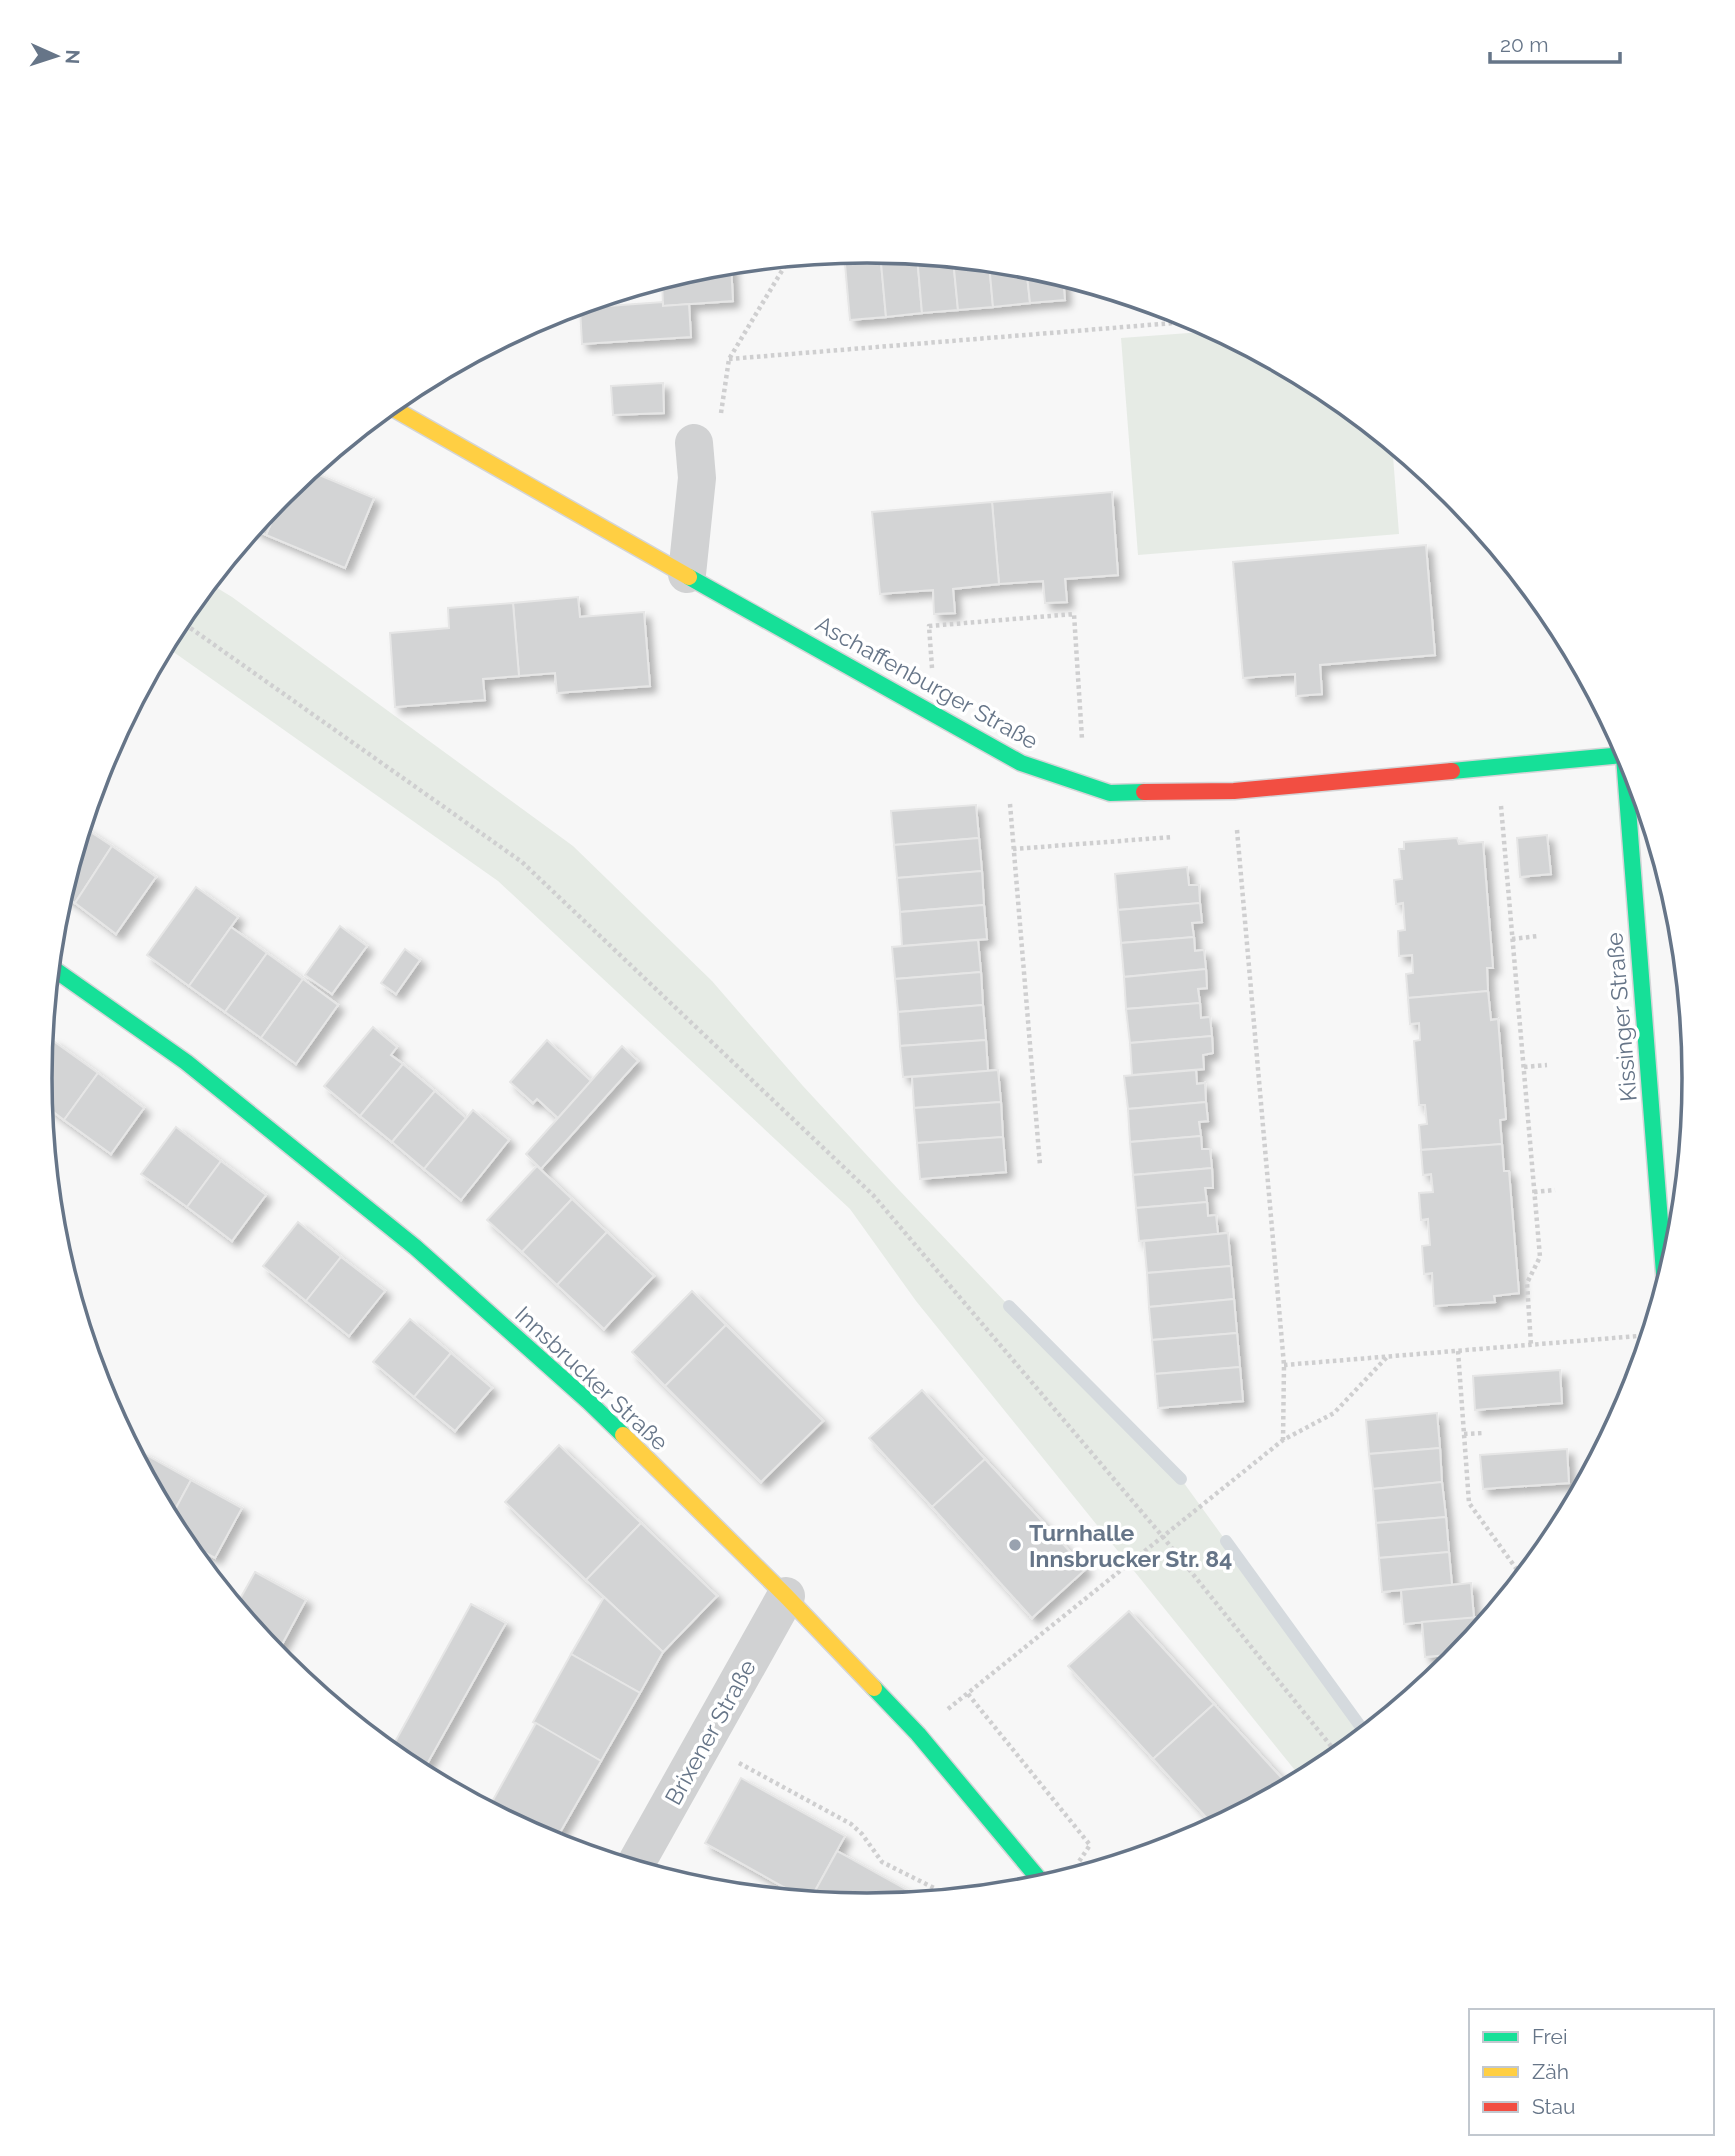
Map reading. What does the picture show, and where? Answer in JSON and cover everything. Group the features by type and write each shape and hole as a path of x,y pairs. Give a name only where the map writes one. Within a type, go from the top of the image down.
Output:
{"street":[{"name":"Aschaffenburger Straße","path":"399,411 1021,763 1110,793 1234,791 1497,767 1613,751"},
{"path":"687,574 697,478 694,443"},
{"name":"Kissinger Straße","path":"1625,780 1663,1256"},
{"name":"Innsbrucker Straße","path":"59,973 186,1062 415,1247 589,1402 786,1597 918,1734 1035,1875"},
{"name":"Brixener Straße","path":"638,1859 786,1597"}],"path":[{"path":"694,443 719,425 729,359 783,268"},
{"path":"729,359 1174,323"},
{"path":"930,714 932,661 929,626 1074,614 1085,785"},
{"path":"189,627 522,862 873,1195 1163,1537 1332,1747"},
{"path":"1021,763 1009,799 1040,1165"},
{"path":"1497,767 1540,1257 1527,1283 1531,1345"},
{"path":"1234,791 1284,1365 1283,1440"},
{"path":"1224,833 1237,832"},
{"path":"1013,849 1184,836"},
{"path":"1512,939 1538,936"},
{"path":"1524,1067 1547,1065"},
{"path":"1534,1192 1555,1190"},
{"path":"1284,1365 1640,1336"},
{"path":"1458,1351 1469,1503 1517,1570"},
{"path":"918,1734 1283,1440 1334,1413 1387,1357"},
{"path":"1464,1434 1484,1433"},
{"path":"968,1694 1090,1845 1077,1865"},
{"path":"703,1744 851,1824 862,1834 882,1862 936,1890"}],"shaded area":[{"path":"1196,332 1275,372 1364,431 1393,455 1399,534 1138,555 1121,338"},
{"path":"217,588 573,846 712,981 803,1086 899,1190 1009,1306 1181,1479 1361,1727 1296,1771 916,1301 850,1209 498,881 173,652"}],"building":[{"path":"881,263 886,317 850,320 845,264"},
{"path":"881,263 918,265 922,313 886,317"},
{"path":"918,265 954,268 958,310 922,313"},
{"path":"954,268 990,273 993,307 958,310"},
{"path":"990,273 1027,279 1030,303 993,307"},
{"path":"732,275 733,301 663,306 662,290"},
{"path":"1027,279 1064,288 1065,300 1030,303"},
{"path":"663,302 663,306 689,304 691,337 582,344 580,316 606,306"},
{"path":"663,383 664,413 613,415 611,386"},
{"path":"319,475 374,498 345,568 266,535 271,524"},
{"path":"1112,492 1118,575 1065,579 1067,602 1045,603 1043,581 999,584 992,502"},
{"path":"992,502 999,584 953,589 955,613 934,614 933,590 880,594 872,512"},
{"path":"1426,545 1435,655 1320,665 1322,694 1296,696 1295,674 1243,678 1233,562"},
{"path":"578,597 580,617 644,612 650,686 557,693 555,673 519,676 513,603"},
{"path":"513,603 519,676 483,679 485,700 395,707 390,633 449,628 448,608"},
{"path":"976,805 979,838 894,845 891,811"},
{"path":"91,832 112,846 75,903 72,901"},
{"path":"1547,835 1551,874 1520,877 1517,838"},
{"path":"979,838 982,871 897,878 894,845"},
{"path":"1457,838 1459,844 1483,842 1493,968 1487,968 1488,991 1408,998 1406,974 1413,973 1412,955 1399,956 1398,931 1405,930 1403,903 1396,904 1394,880 1402,879 1399,849 1404,849 1404,842"},
{"path":"112,846 156,877 116,934 75,903"},
{"path":"1187,867 1189,885 1199,885 1200,903 1118,910 1115,874"},
{"path":"982,871 984,905 900,912 897,878"},
{"path":"196,887 238,917 189,986 147,955"},
{"path":"1200,903 1202,922 1192,923 1194,937 1121,943 1118,910"},
{"path":"984,905 987,939 902,946 900,912"},
{"path":"340,926 367,946 332,994 305,975"},
{"path":"231,927 267,953 225,1012 189,986"},
{"path":"1194,937 1195,951 1204,950 1206,969 1124,977 1121,943"},
{"path":"978,940 981,972 895,979 892,947"},
{"path":"405,949 420,960 396,994 381,983"},
{"path":"267,953 303,979 261,1038 225,1012"},
{"path":"1206,969 1207,988 1198,989 1200,1003 1126,1009 1124,977"},
{"path":"981,972 983,1005 898,1012 895,979"},
{"path":"303,979 338,1005 296,1064 261,1038"},
{"path":"1488,991 1491,1020 1498,1019 1506,1119 1500,1120 1502,1144 1421,1150 1419,1125 1427,1124 1425,1105 1419,1105 1414,1041 1420,1040 1419,1023 1410,1024 1408,998"},
{"path":"1200,1003 1201,1018 1210,1017 1212,1036 1130,1043 1126,1009"},
{"path":"983,1005 986,1040 900,1046 898,1012"},
{"path":"373,1027 397,1047 391,1055 403,1064 360,1116 324,1086"},
{"path":"1212,1036 1213,1053 1203,1055 1204,1069 1132,1075 1130,1043"},
{"path":"547,1040 591,1081 558,1118 537,1099 533,1103 510,1082"},
{"path":"986,1040 988,1071 903,1077 900,1046"},
{"path":"53,1041 98,1073 64,1120 53,1112"},
{"path":"622,1046 638,1061 541,1169 526,1154"},
{"path":"403,1064 435,1091 392,1142 360,1116"},
{"path":"998,1070 1001,1102 914,1108 912,1077"},
{"path":"1196,1070 1197,1084 1205,1083 1206,1102 1128,1109 1124,1076"},
{"path":"98,1073 144,1108 111,1154 64,1120"},
{"path":"435,1091 466,1118 424,1169 392,1142"},
{"path":"1001,1102 1003,1137 917,1143 914,1108"},
{"path":"1206,1102 1208,1121 1199,1122 1201,1136 1130,1142 1128,1109"},
{"path":"473,1110 509,1140 461,1200 424,1169"},
{"path":"176,1127 221,1161 187,1207 141,1174"},
{"path":"1201,1136 1202,1149 1210,1149 1212,1168 1133,1175 1130,1142"},
{"path":"1003,1137 1006,1172 920,1179 917,1143"},
{"path":"1502,1144 1504,1171 1509,1171 1519,1293 1494,1296 1495,1302 1434,1306 1432,1273 1424,1274 1422,1246 1430,1245 1428,1219 1421,1220 1419,1193 1433,1192 1431,1174 1423,1175 1421,1150"},
{"path":"221,1161 266,1195 232,1241 187,1207"},
{"path":"537,1166 572,1199 522,1252 487,1220"},
{"path":"1212,1168 1213,1188 1205,1188 1207,1202 1136,1208 1133,1175"},
{"path":"572,1199 607,1232 557,1285 522,1252"},
{"path":"1207,1202 1208,1216 1216,1215 1218,1234 1139,1241 1136,1208"},
{"path":"298,1222 341,1257 306,1301 263,1266"},
{"path":"607,1232 654,1276 604,1329 557,1285"},
{"path":"1228,1233 1231,1266 1147,1273 1144,1241"},
{"path":"341,1257 385,1291 349,1336 306,1301"},
{"path":"1231,1266 1234,1299 1149,1307 1147,1273"},
{"path":"692,1291 726,1325 665,1386 632,1352"},
{"path":"1234,1299 1237,1333 1152,1340 1149,1307"},
{"path":"410,1319 451,1353 414,1397 373,1362"},
{"path":"726,1325 823,1421 761,1482 665,1386"},
{"path":"1237,1333 1240,1367 1155,1374 1152,1340"},
{"path":"451,1353 492,1388 455,1431 414,1397"},
{"path":"1240,1367 1243,1401 1158,1408 1155,1374"},
{"path":"1560,1370 1562,1403 1475,1410 1473,1376"},
{"path":"922,1390 985,1459 932,1507 869,1438"},
{"path":"1437,1413 1440,1448 1369,1454 1366,1420"},
{"path":"559,1445 641,1523 586,1580 505,1502"},
{"path":"1440,1448 1442,1482 1373,1489 1369,1454"},
{"path":"1567,1449 1569,1483 1483,1489 1480,1455"},
{"path":"146,1455 191,1480 176,1508"},
{"name":"Turnhalle Innsbrucker Str. 84","path":"985,1459 1086,1569 1032,1618 932,1507"},
{"path":"191,1480 242,1508 215,1558 206,1553 176,1508"},
{"path":"1442,1482 1446,1517 1376,1523 1373,1489"},
{"path":"1446,1517 1449,1552 1379,1558 1376,1523"},
{"path":"641,1523 717,1596 663,1652 586,1580"},
{"path":"1449,1552 1452,1585 1382,1592 1379,1558"},
{"path":"255,1572 306,1600 282,1644 241,1598"},
{"path":"1471,1583 1474,1618 1404,1624 1401,1590"},
{"path":"604,1597 663,1652 640,1693 571,1654"},
{"path":"471,1604 506,1623 427,1764 395,1742"},
{"path":"1129,1611 1214,1704 1153,1759 1068,1666"},
{"path":"1478,1617 1442,1655 1425,1657 1422,1622"},
{"path":"571,1654 640,1693 601,1761 533,1722"},
{"path":"1214,1704 1283,1779 1207,1818 1153,1759"},
{"path":"536,1723 601,1761 560,1833 492,1801"},
{"path":"741,1778 845,1836 815,1891 786,1888 705,1843"},
{"path":"837,1851 910,1891 868,1893 815,1891"}],"waterway":[{"path":"1009,1306 1181,1479"},
{"path":"1226,1541 1361,1727"}],"traffic: fast":[{"path":"689,577 1021,763 1110,793 1144,792"},
{"path":"1452,771 1615,756"},
{"path":"1626,782 1663,1256"},
{"path":"59,973 186,1062 415,1247 623,1435"},
{"path":"874,1688 918,1734 1035,1875"}],"traffic: slow":[{"path":"399,412 689,577"},
{"path":"623,1435 786,1596 874,1688"}],"traffic: jam":[{"path":"1144,792 1234,791 1452,771"}],"place":[{"name":"Turnhalle Innsbrucker Str. 84","path":"1015,1545"}]}
